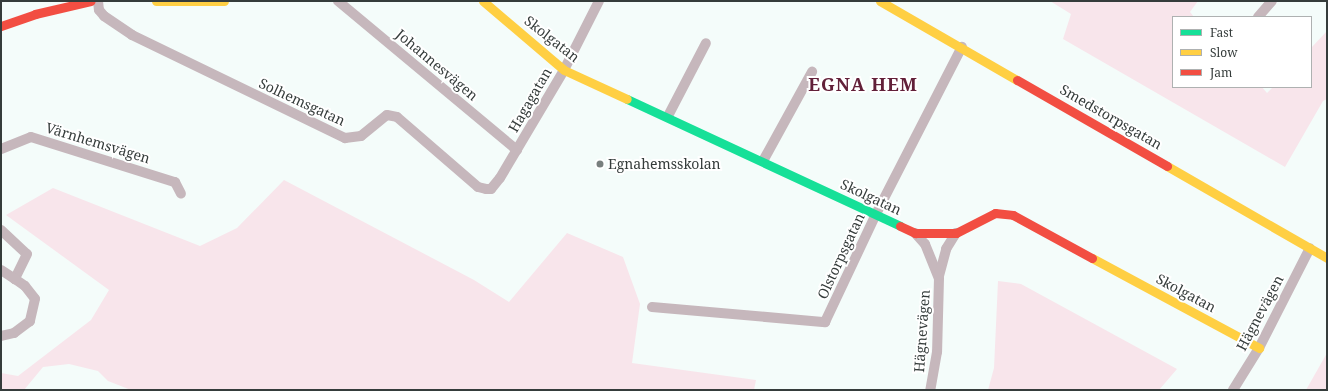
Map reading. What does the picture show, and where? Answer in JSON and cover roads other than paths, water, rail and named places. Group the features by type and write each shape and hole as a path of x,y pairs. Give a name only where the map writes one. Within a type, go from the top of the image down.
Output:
{"street":[{"path":"1,26 35,14 91,1"},
{"name":"Solhemsgatan","path":"98,1 99,10 104,16 132,35 345,138 361,136 387,115 398,117 478,186 491,189"},
{"path":"156,1 224,1"},
{"name":"Johannesvägen","path":"338,1 517,150"},
{"name":"Skolgatan","path":"483,1 564,70 668,116 915,233 956,233 995,213 1013,215 1259,348"},
{"name":"Hagagatan","path":"491,189 500,178 564,70 600,1"},
{"name":"Smedstorpsgatan","path":"880,1 1327,258"},
{"path":"1259,16 1272,1"},
{"path":"668,116 706,43"},
{"name":"Olstorpsgatan","path":"652,307 825,322 876,214 962,47"},
{"path":"763,161 812,72"},
{"name":"Värnhemsvägen","path":"1,149 31,137 176,182 181,194"},
{"path":"1,230 27,254 14,279"},
{"name":"Hägnevägen","path":"915,233 925,244 939,278 937,352 930,390"},
{"path":"939,278 946,249 956,233"},
{"name":"Hägnevägen","path":"1233,390 1259,348 1310,248"},
{"path":"1,270 32,293 35,299 34,313 25,326 1,336"}],"place":[{"name":"Egnahemsskolan","path":"600,164"}],"district":[{"name":"EGNA HEM","path":"863,84"}]}
